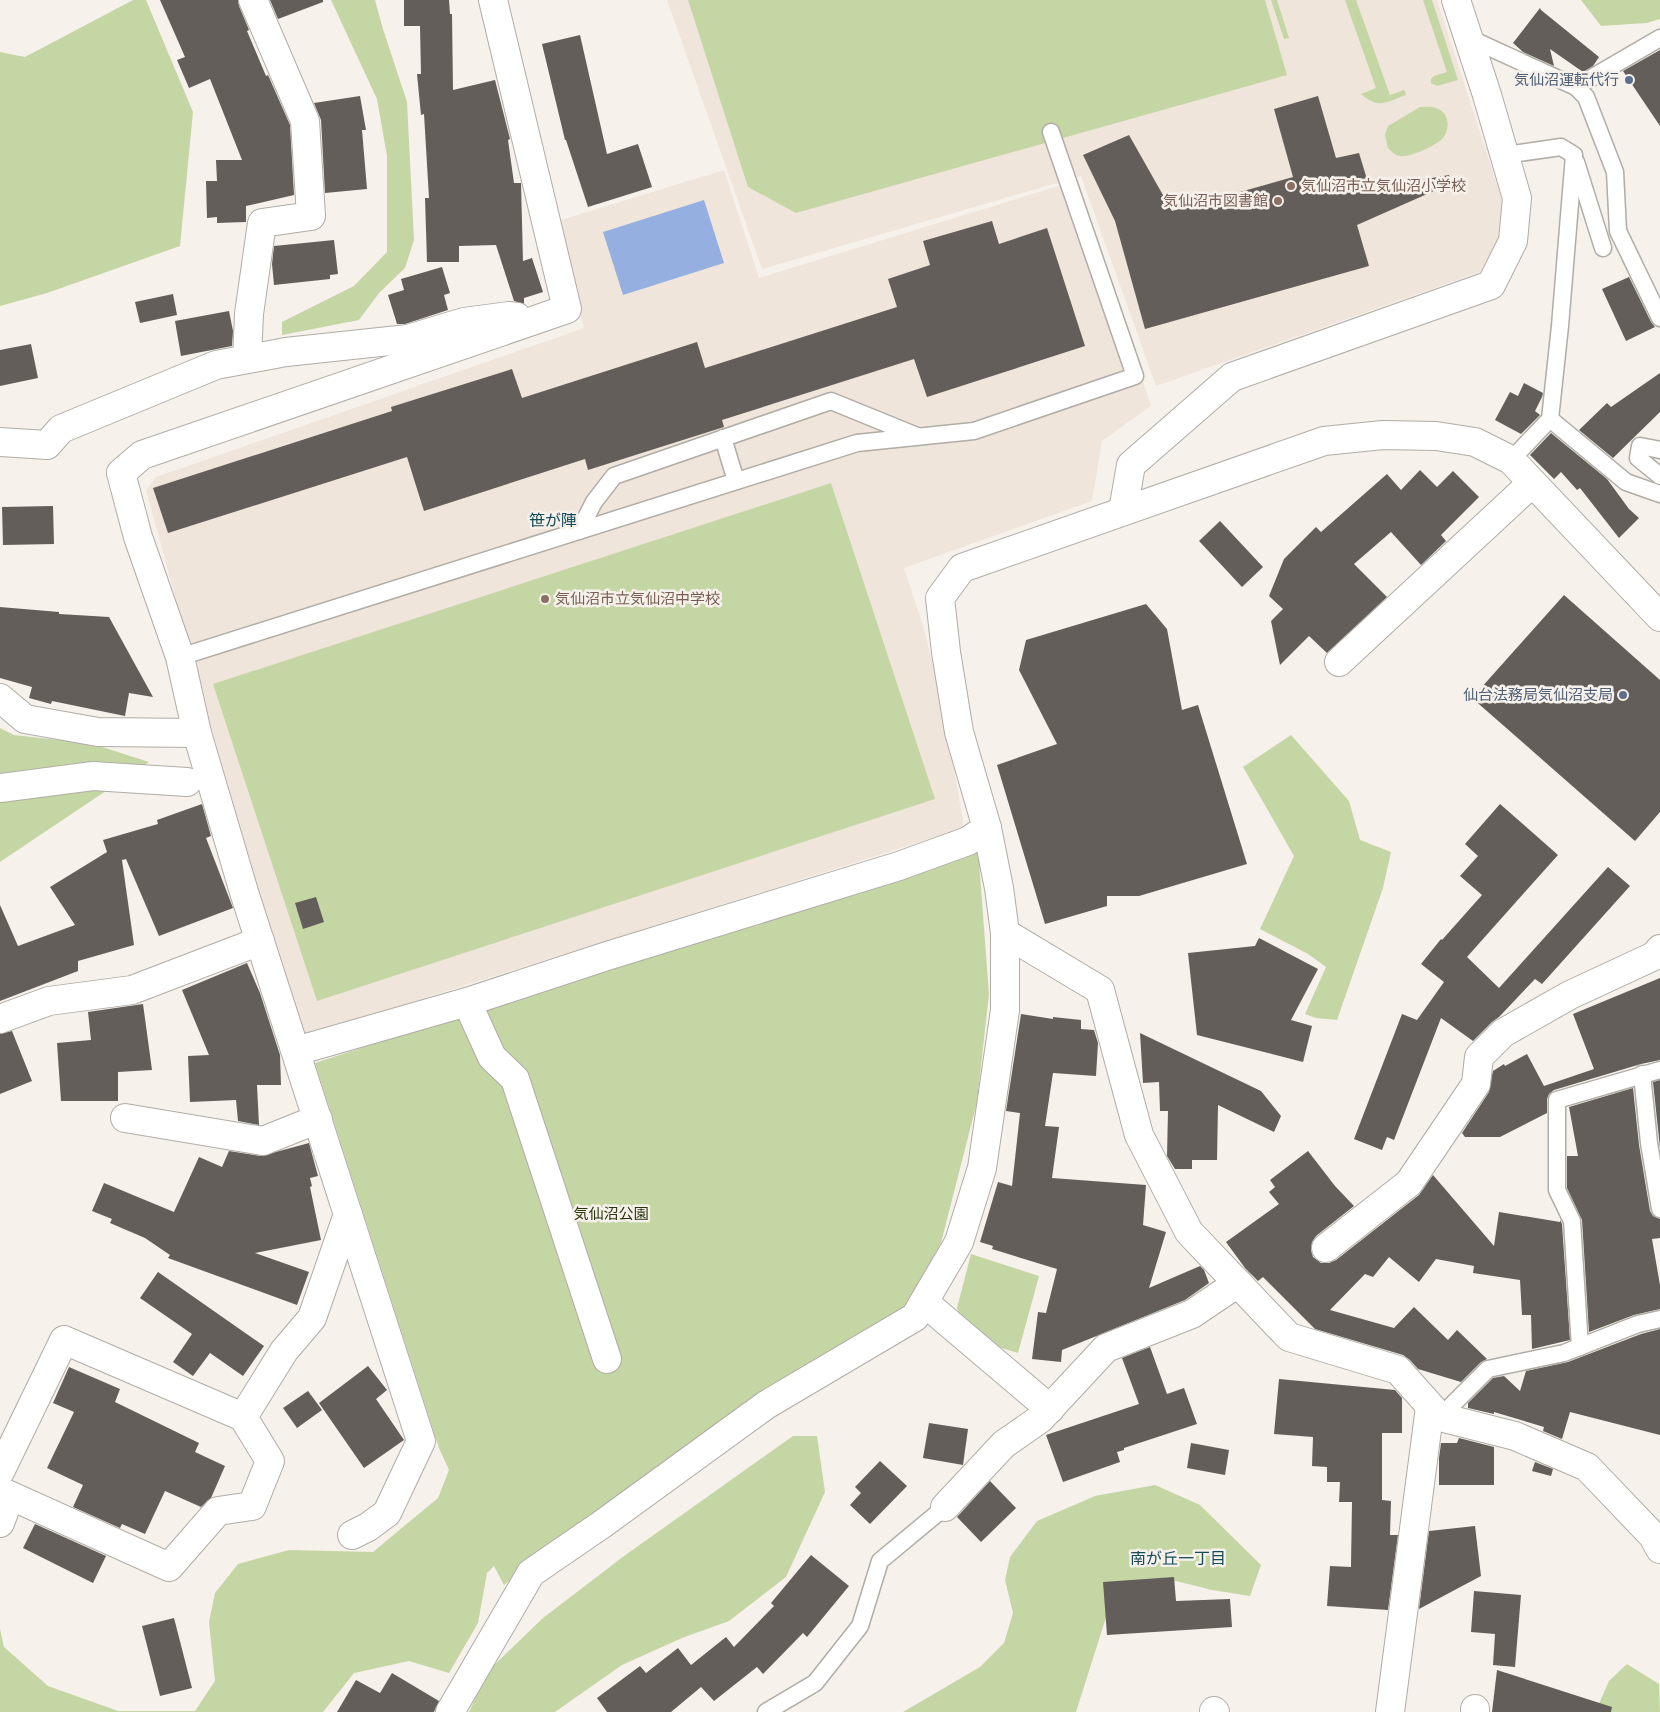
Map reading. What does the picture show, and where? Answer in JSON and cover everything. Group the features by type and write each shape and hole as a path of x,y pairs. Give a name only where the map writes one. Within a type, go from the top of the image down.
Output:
{"street":[{"path":"247,359 249,314 262,224 311,216 305,122 253,0"},
{"path":"352,1535 368,1527 387,1513 421,1441 244,892 197,732 180,657 138,537 121,473 142,455 567,309 493,0"},
{"path":"1123,511 1131,465 1232,377 1491,285 1513,240 1517,198 1456,0"},
{"path":"0,442 48,445 61,428 216,365 286,352 408,339 464,322 509,316 541,319"},
{"path":"450,1712 531,1573 601,1525 766,1405 915,1317 959,1242 982,1168 1004,1010 1005,933 1000,888 987,828 959,732 946,652 940,598 962,568 1324,441 1383,435 1436,436 1475,442 1511,460 1660,617"},
{"path":"1339,662 1532,483"},
{"path":"0,698 25,718 98,732 197,732"},
{"path":"0,788 93,776 187,782"},
{"path":"296,1052 467,1002 606,956 899,866 968,841 987,828"},
{"path":"1005,933 1100,990 1139,1135 1189,1232 1289,1338 1398,1370 1435,1412 1516,1436 1587,1467 1652,1536 1660,1549"},
{"path":"0,1018 49,1001 132,990 260,941"},
{"path":"1326,1248 1409,1184 1476,1084 1479,1057 1502,1033 1570,995 1654,956 1660,949"},
{"path":"467,1002 492,1058 514,1078 607,1359"},
{"path":"125,1118 263,1141 318,1119"},
{"path":"243,1417 284,1351 312,1318 348,1214"},
{"path":"945,1507 1004,1444 1040,1419 1106,1348 1192,1314 1238,1284"},
{"path":"924,1302 1050,1409"},
{"path":"0,1523 3,1486 64,1340 243,1417 270,1461 252,1506 218,1511 168,1568 3,1486"},
{"path":"1390,1712 1435,1412"}],"lane":[{"path":"1469,38 1576,87 1586,97 1615,172 1618,231 1660,318"},
{"path":"1576,87 1660,38"},
{"path":"180,657 857,443 974,431 1135,376 1051,132"},
{"path":"1505,155 1561,147 1574,155 1604,248"},
{"path":"1511,460 1550,419 1560,326 1574,155"},
{"path":"579,531 594,502 614,476 831,401 920,437"},
{"path":"1550,419 1626,482 1660,494"},
{"path":"723,438 736,481"},
{"path":"1660,450 1640,446 1638,458 1660,476"},
{"path":"1580,1347 1572,1221 1557,1190 1557,1100 1660,1070"},
{"path":"1642,1074 1649,1143 1660,1209"},
{"path":"1435,1412 1488,1369 1564,1353 1638,1324 1660,1319"},
{"path":"766,1712 815,1683 860,1626 880,1561 945,1507"}],"shaded area":[{"name":"気仙沼市立気仙沼小学校","path":"667,0 1437,0 1501,197 1502,232 1480,272 1156,386 1081,176 762,269"},
{"name":"気仙沼市立気仙沼中学校","path":"724,170 759,278 1078,180 1151,406 1102,441 1092,501 904,568 924,629 945,715 964,828 301,1037 200,687 146,490 156,477 584,328 555,222"}],"green space":[{"path":"133,0 146,0 193,112 180,246 47,293 0,306 0,52 25,57"},
{"path":"331,0 375,0 407,102 414,240 405,268 379,293 359,320 282,335 282,322 354,286 387,252 387,156 377,99"},
{"path":"688,0 1265,0 1287,75 796,213 748,187"},
{"path":"1271,0 1277,0 1289,38 1284,39"},
{"path":"1345,0 1356,0 1390,95 1404,90 1406,95 1388,102 1378,103 1361,94 1376,88"},
{"path":"1423,0 1432,0 1458,80 1437,86 1431,83 1431,79 1434,76 1447,72"},
{"path":"1581,0 1660,0 1660,19 1647,23 1601,26"},
{"path":"1420,107 1432,107 1441,110 1448,122 1446,132 1441,140 1428,148 1409,155 1397,155 1388,148 1385,135 1388,126"},
{"path":"831,483 935,799 317,1001 213,684"},
{"path":"0,728 14,735 93,744 149,762 0,862"},
{"path":"1291,735 1349,801 1360,840 1391,852 1383,888 1337,1020 1316,1018 1305,1014 1326,967 1308,954 1260,929 1294,856 1243,767"},
{"name":"気仙沼公園","path":"978,848 989,994 977,1102 941,1243 904,1310 608,1504 504,1585 494,1566 487,1573 478,1623 449,1673 409,1661 354,1673 323,1712 0,1712 0,1629 4,1647 48,1686 118,1711 195,1711 215,1681 209,1622 215,1593 238,1564 289,1550 373,1552 438,1498 449,1470 439,1448 315,1063"},
{"path":"971,1254 1039,1276 1018,1353 985,1343 962,1321 957,1308"},
{"path":"793,1436 817,1436 825,1492 786,1577 729,1621 682,1638 622,1665 555,1712 469,1712 487,1672 543,1618 624,1556"},
{"path":"1155,1485 1200,1505 1261,1565 1250,1596 1212,1590 1176,1581 1133,1584 1109,1608 1076,1712 903,1712 980,1667 1004,1643 1013,1613 1005,1580 1010,1557 1037,1521 1095,1496"},
{"path":"1627,1664 1659,1684 1660,1712 1598,1712 1598,1706 1609,1681"}],"water":[{"path":"704,200 724,263 623,295 603,232"}],"building":[{"path":"160,0 238,0 249,30 247,31 290,125 294,195 246,206 246,222 217,223 217,217 207,218 206,181 217,181 216,160 242,160 210,79 189,88 177,60 185,57"},
{"path":"270,0 323,0 323,2 278,19"},
{"path":"404,0 449,0 450,14 452,14 453,90 495,80 510,139 508,140 514,183 521,183 523,261 532,258 543,292 524,298 524,304 514,301 496,245 459,246 459,262 427,262 425,198 429,198 424,114 421,115 417,74 421,74 420,26 404,26"},
{"path":"1540,8 1599,57 1593,66 1583,72 1550,49 1554,66 1523,52 1513,43"},
{"path":"580,35 607,154 638,144 652,187 588,207 565,140 542,44"},
{"path":"1660,50 1660,126 1623,71"},
{"path":"360,96 366,130 362,130 367,189 325,193 321,120 314,103"},
{"name":"気仙沼市図書館","path":"1318,96 1336,158 1359,153 1370,189 1449,175 1452,183 1357,225 1369,266 1145,329 1115,221 1083,155 1129,135 1172,211 1293,177 1274,109"},
{"path":"992,221 999,244 1047,228 1085,346 927,397 914,359 722,420 724,427 588,470 585,459 424,511 407,457 168,533 153,488 392,411 391,407 512,369 522,398 697,342 705,368 897,307 888,279 930,265 923,241"},
{"path":"334,240 338,274 330,275 330,279 274,285 272,264 274,246"},
{"path":"442,267 450,293 444,295 448,310 405,324 397,324 388,295 404,290 401,279"},
{"path":"1629,277 1655,327 1626,341 1602,289"},
{"path":"173,294 177,315 140,323 135,302"},
{"path":"229,311 233,331 232,346 181,356 175,321"},
{"path":"31,344 38,378 0,386 0,350"},
{"path":"1660,373 1660,412 1613,458 1579,430 1607,403 1611,407"},
{"path":"1524,383 1543,393 1535,411 1540,415 1521,434 1495,420 1510,392 1518,396"},
{"path":"1551,433 1607,479 1629,509 1639,518 1619,538 1580,488 1577,490 1561,472 1554,479 1530,455"},
{"path":"1420,470 1437,487 1453,471 1479,497 1441,535 1446,541 1421,565 1391,532 1354,564 1387,597 1327,653 1309,636 1280,665 1271,621 1283,609 1269,596 1284,559 1316,527 1321,532 1387,474 1401,490"},
{"path":"53,506 54,544 3,545 2,507"},
{"path":"1220,521 1263,567 1242,587 1199,541"},
{"path":"1564,595 1660,680 1660,812 1635,841 1472,698"},
{"path":"1146,604 1167,629 1182,710 1198,705 1247,864 1139,896 1107,896 1107,906 1045,924 997,765 1057,744 1019,670 1026,640"},
{"path":"0,607 59,612 59,614 109,617 153,697 129,693 125,716 52,701 51,704 29,698 32,687 0,678"},
{"path":"202,804 211,836 206,838 233,908 159,936 126,859 122,860 134,945 78,961 78,971 0,1001 0,905 18,946 75,925 50,887 107,852 103,840 158,824 157,820"},
{"path":"1500,804 1558,855 1467,957 1499,988 1608,867 1630,886 1542,984 1535,979 1473,1041 1441,1018 1394,1140 1387,1137 1382,1150 1354,1139 1402,1014 1417,1020 1444,982 1421,964 1441,939 1482,895 1460,876 1478,856 1465,844"},
{"path":"316,897 324,922 303,929 295,903"},
{"path":"1259,938 1318,969 1291,1020 1312,1026 1303,1062 1197,1035 1188,953 1255,946"},
{"path":"247,963 260,993 280,1055 281,1085 257,1085 259,1125 238,1121 236,1100 190,1102 188,1056 209,1055 182,990"},
{"path":"1660,978 1660,1060 1554,1090 1547,1099 1547,1113 1500,1137 1465,1137 1462,1133 1489,1092 1493,1071 1527,1054 1544,1086 1594,1069 1573,1014"},
{"path":"143,1004 152,1070 118,1072 118,1101 61,1101 57,1043 91,1040 88,1012"},
{"path":"1021,1014 1053,1019 1053,1017 1081,1020 1081,1029 1094,1030 1098,1043 1096,1076 1053,1073 1045,1126 1059,1127 1052,1178 1146,1185 1143,1225 1166,1232 1149,1288 1200,1266 1204,1270 1209,1283 1185,1300 1062,1350 1061,1362 1032,1359 1038,1312 1046,1313 1057,1269 992,1249 993,1246 980,1242 998,1182 1012,1186 1020,1113 1006,1111"},
{"path":"12,1031 32,1081 0,1094 0,1034"},
{"path":"1140,1033 1261,1091 1281,1116 1274,1132 1218,1105 1217,1160 1192,1160 1192,1169 1175,1169 1167,1156 1168,1111 1160,1111 1159,1082 1143,1083"},
{"path":"1660,1080 1660,1148 1653,1082"},
{"path":"1633,1088 1639,1145 1650,1211 1653,1216 1660,1219 1660,1238 1652,1239 1660,1285 1660,1309 1634,1315 1589,1332 1582,1220 1567,1188 1567,1156 1578,1156 1569,1107"},
{"path":"309,1143 318,1176 310,1178 312,1186 310,1187 321,1240 255,1253 309,1272 297,1305 168,1258 170,1255 145,1238 110,1223 112,1219 92,1211 104,1183 174,1212 199,1157 222,1167 229,1151 261,1156"},
{"path":"1308,1151 1335,1186 1354,1206 1316,1236 1312,1242 1311,1250 1313,1257 1321,1263 1329,1263 1336,1260 1419,1195 1433,1175 1494,1246 1499,1212 1560,1222 1560,1220 1562,1224 1570,1340 1532,1349 1531,1315 1522,1315 1520,1280 1473,1273 1474,1266 1436,1259 1419,1282 1389,1257 1373,1277 1365,1274 1330,1310 1394,1328 1414,1307 1448,1340 1457,1330 1487,1359 1481,1362 1461,1382 1418,1369 1403,1355 1315,1329 1263,1277 1258,1281 1245,1268 1226,1242 1279,1204 1269,1192 1275,1187 1270,1180"},
{"path":"158,1272 264,1346 243,1376 210,1353 193,1376 173,1362 192,1334 140,1298"},
{"path":"1660,1329 1660,1435 1570,1412 1562,1439 1543,1431 1544,1427 1494,1412 1494,1414 1468,1408 1468,1403 1493,1378 1504,1376 1520,1391 1526,1371 1568,1362 1641,1334"},
{"path":"1150,1347 1167,1394 1184,1388 1197,1424 1124,1448 1124,1450 1117,1452 1120,1462 1063,1482 1046,1435 1139,1404 1122,1358"},
{"path":"368,1366 387,1390 376,1399 404,1440 364,1468 319,1403"},
{"path":"69,1367 120,1389 115,1402 199,1443 195,1452 225,1466 211,1498 201,1507 165,1491 145,1534 122,1524 120,1528 73,1507 83,1485 47,1468 74,1412 53,1403"},
{"path":"1279,1379 1395,1390 1402,1398 1402,1433 1382,1433 1382,1500 1391,1501 1390,1535 1398,1535 1388,1610 1327,1606 1330,1566 1351,1567 1352,1502 1339,1502 1340,1482 1327,1482 1327,1467 1312,1466 1313,1437 1274,1434"},
{"path":"308,1391 322,1410 297,1428 283,1408"},
{"path":"929,1423 968,1429 963,1465 923,1458"},
{"path":"1459,1438 1494,1447 1494,1485 1439,1485 1441,1443 1457,1443"},
{"path":"1191,1443 1229,1450 1225,1475 1187,1468"},
{"path":"880,1461 907,1486 870,1524 850,1505 861,1493 855,1487"},
{"path":"1535,1462 1553,1469 1551,1476 1532,1471"},
{"path":"990,1481 1016,1508 981,1542 957,1517"},
{"path":"35,1524 106,1556 93,1583 23,1548"},
{"path":"1475,1526 1481,1576 1419,1609 1429,1531"},
{"path":"811,1555 849,1586 807,1637 803,1633 763,1674 757,1667 714,1701 701,1687 671,1712 607,1712 597,1698 640,1666 646,1673 678,1648 691,1665 726,1637 734,1647 774,1606 771,1603"},
{"path":"1174,1577 1176,1601 1230,1599 1232,1627 1107,1635 1103,1582"},
{"path":"1474,1591 1521,1595 1515,1667 1493,1665 1495,1634 1471,1632"},
{"path":"174,1618 192,1688 160,1696 142,1626"},
{"path":"1497,1670 1612,1707 1611,1712 1492,1712"},
{"path":"392,1673 439,1701 434,1712 337,1712 356,1680 380,1693"}],"place":[{"name":"気仙沼運転代行","path":"1629,80"},
{"name":"気仙沼市立気仙沼小学校","path":"1291,186"},
{"name":"気仙沼市図書館","path":"1278,201"},
{"name":"気仙沼市立気仙沼中学校","path":"545,599"},
{"name":"仙台法務局気仙沼支局","path":"1623,695"}],"district":[{"name":"笹が陣","path":"553,520"},
{"name":"南が丘一丁目","path":"1178,1558"}]}
